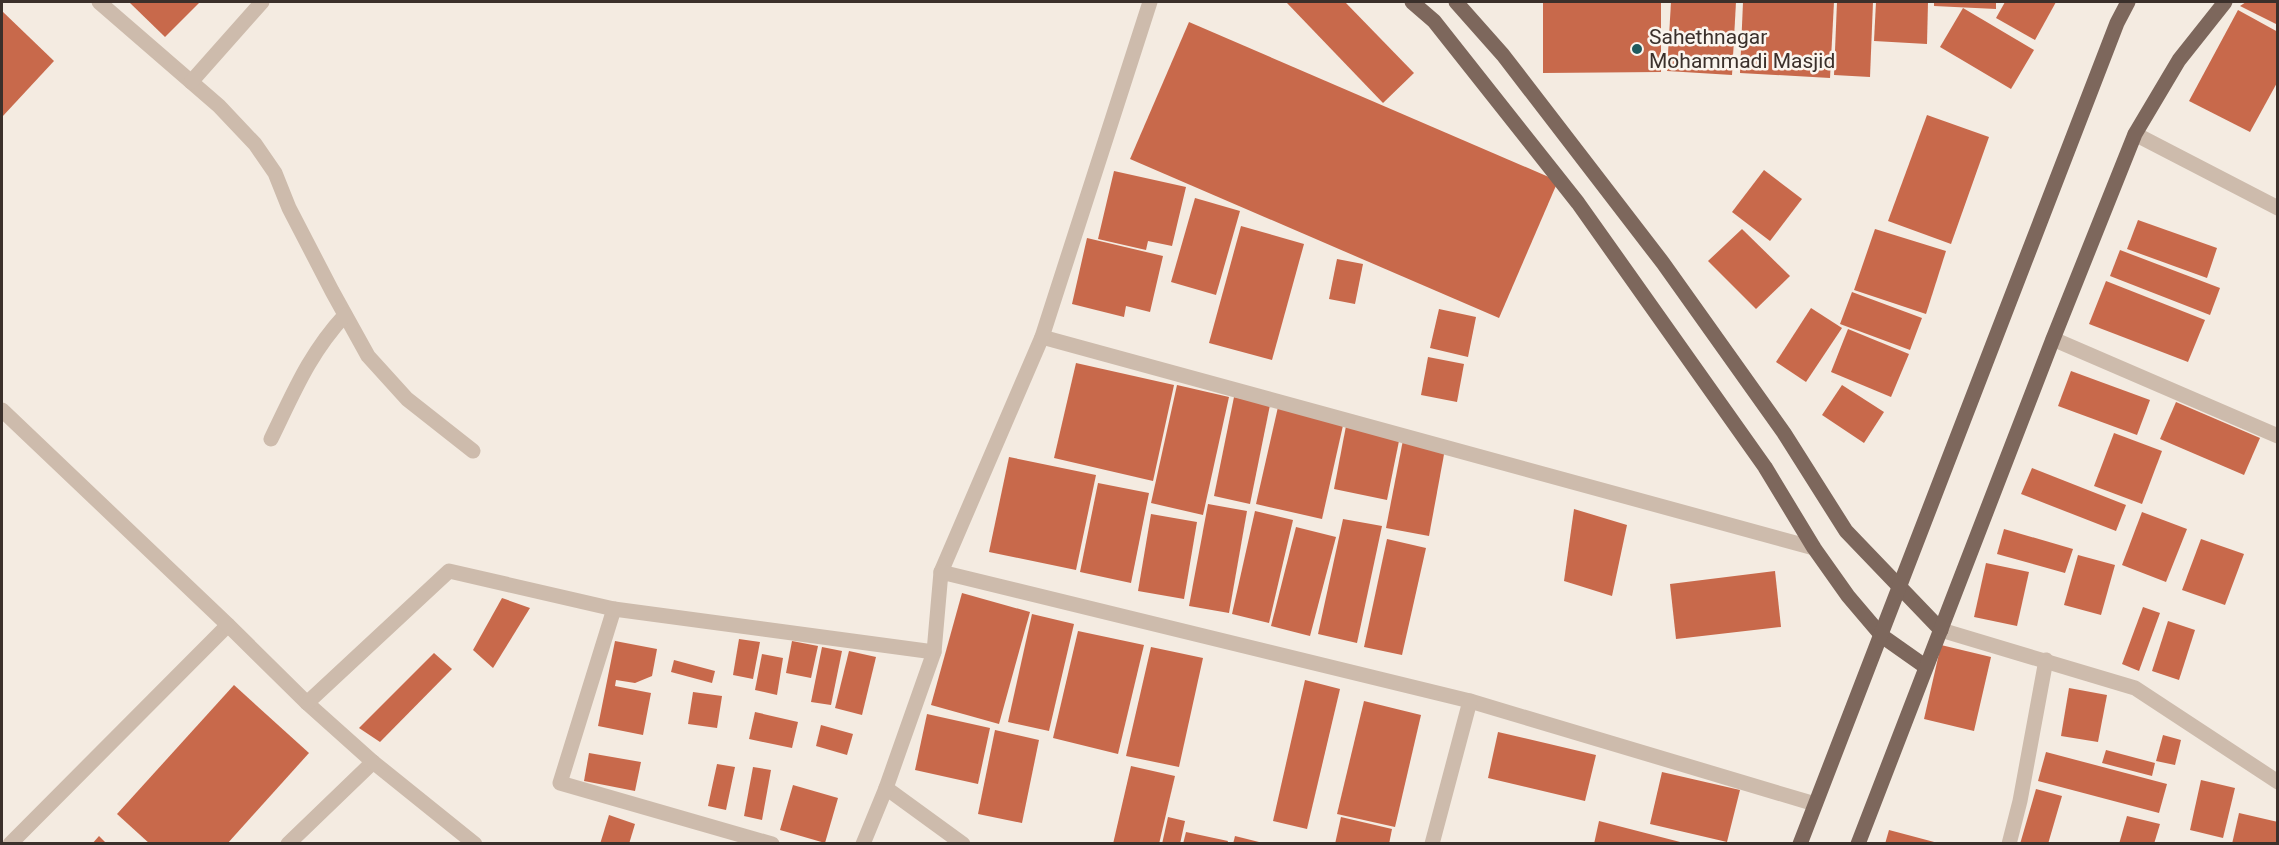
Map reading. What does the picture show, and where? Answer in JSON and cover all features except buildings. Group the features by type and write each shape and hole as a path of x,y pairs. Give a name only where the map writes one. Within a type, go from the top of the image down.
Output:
{"main road":[{"path":"1412,2 1434,21 1578,203 1765,468 1814,548 1848,596 1882,636 1926,666"},
{"path":"1456,2 1503,55 1663,263 1784,433 1846,531 1898,588 1941,630"},
{"path":"1800,843 1882,636 1898,588 2117,23 2128,2"},
{"path":"1858,843 2135,134 2179,60 2225,2"}],"street":[{"path":"99,2 219,106 255,144 275,173 290,208 345,315 369,356 407,399 473,451"},
{"path":"191,82 262,2"},
{"path":"863,843 886,788 934,652 941,572 1042,337 1150,2"},
{"path":"2135,134 2277,208"},
{"path":"271,440 309,360 345,315"},
{"path":"1042,337 1814,548"},
{"path":"2053,339 2277,436"},
{"path":"2,410 228,625 306,704 373,762 476,843"},
{"path":"306,704 449,571 614,609 934,652"},
{"path":"941,572 1470,701 1815,804"},
{"path":"614,609 560,783 772,843"},
{"path":"10,843 228,625"},
{"path":"1941,630 2134,688 2277,782"},
{"path":"2008,843 2019,801 2046,660"},
{"path":"1432,843 1470,701"},
{"path":"288,843 373,762"},
{"path":"886,788 963,843"}],"place":[{"name":"Sahethnagar Mohammadi Masjid","path":"1637,49"}]}
